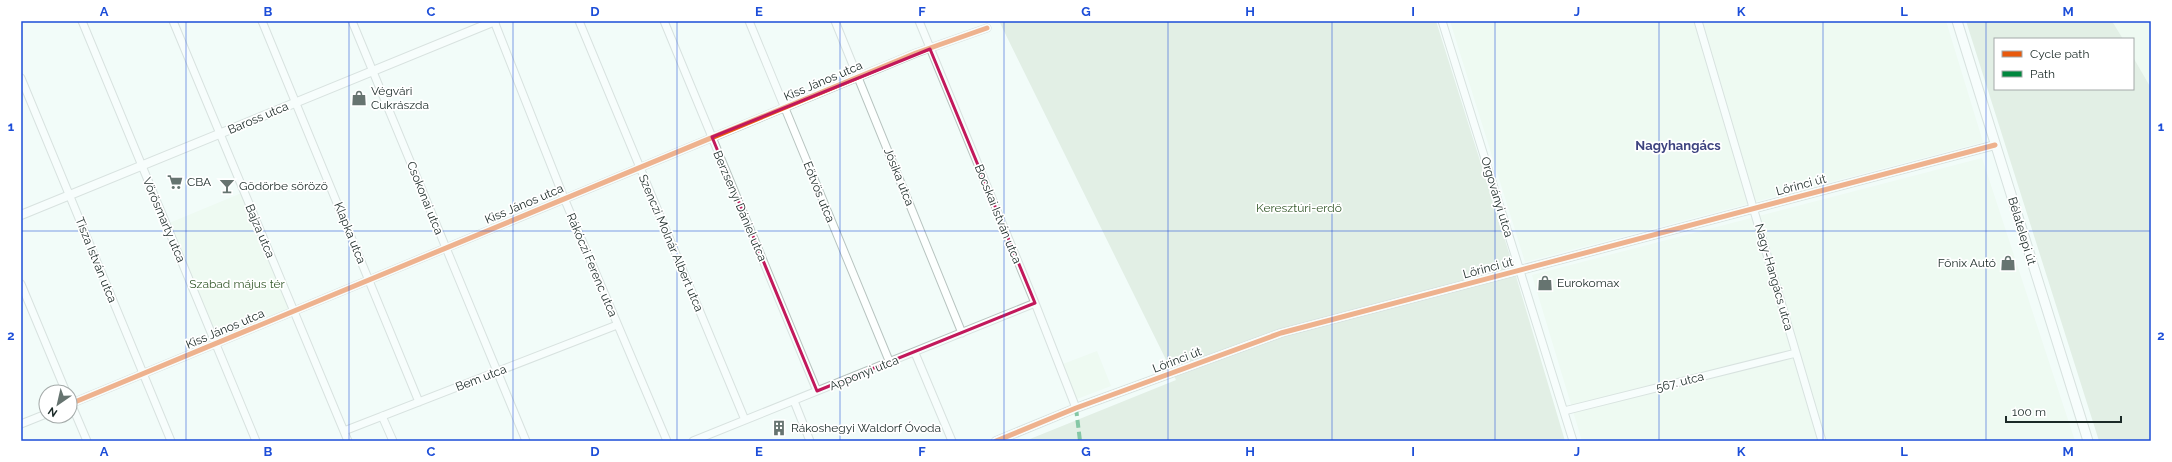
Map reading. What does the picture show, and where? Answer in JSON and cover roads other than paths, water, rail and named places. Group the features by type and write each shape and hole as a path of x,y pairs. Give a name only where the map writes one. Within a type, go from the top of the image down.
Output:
{"main road":[{"name":"Bélatelepi út","path":"1957,21 2088,441"}],"street":[{"name":"Vörösmarty utca","path":"82,21 256,441"},
{"name":"Bajza utca","path":"173,21 348,441"},
{"name":"Klapka utca","path":"262,21 419,402"},
{"name":"Csokonai utca","path":"352,21 526,441"},
{"name":"Baross utca","path":"21,215 495,21"},
{"name":"Rákóczi Ferenc utca","path":"495,21 564,198 667,441"},
{"name":"Szenczi Molnár Albert utca","path":"579,21 745,420"},
{"name":"Berzsenyi Dániel utca","path":"664,21 817,392"},
{"name":"Eötvös utca","path":"749,21 890,363"},
{"name":"Jósika utca","path":"835,21 962,333"},
{"name":"Bocskai István utca","path":"918,21 1035,303 1076,408"},
{"name":"Orgoványi utca","path":"1442,21 1573,441"},
{"name":"Nagy-Hangács utca","path":"1698,21 1822,441"},
{"name":"Kiss János utca","path":"78,400 144,375 216,343 916,53 987,28"},
{"name":"Tisza István utca","path":"21,78 171,441"},
{"name":"Lőrinci út","path":"996,441 1076,408 1281,333 1995,145"},
{"path":"21,284 63,384"},
{"name":"Apponyi utca","path":"693,441 915,353 1035,303"},
{"name":"Bem utca","path":"344,431 617,325"},
{"path":"915,353 952,441"},
{"name":"567. utca","path":"1564,411 1796,353"},
{"path":"794,401 810,441"},
{"path":"382,416 392,441"},
{"path":"21,424 38,417"},
{"path":"78,421 87,441"}],"place":[{"name":"Végvári Cukrászda","path":"359,98"},
{"name":"CBA","path":"175,182"},
{"name":"Gödörbe söröző","path":"227,186"},
{"name":"Főnix Autó","path":"2008,263"},
{"name":"Eurokomax","path":"1545,283"},
{"name":"Rákoshegyi Waldorf Óvoda","path":"779,428"}],"district":[{"name":"Nagyhangács","path":"1678,145"}],"park label":[{"name":"Keresztúri-erdő","path":"1299,208"},
{"name":"Szabad május tér","path":"237,284"}]}
